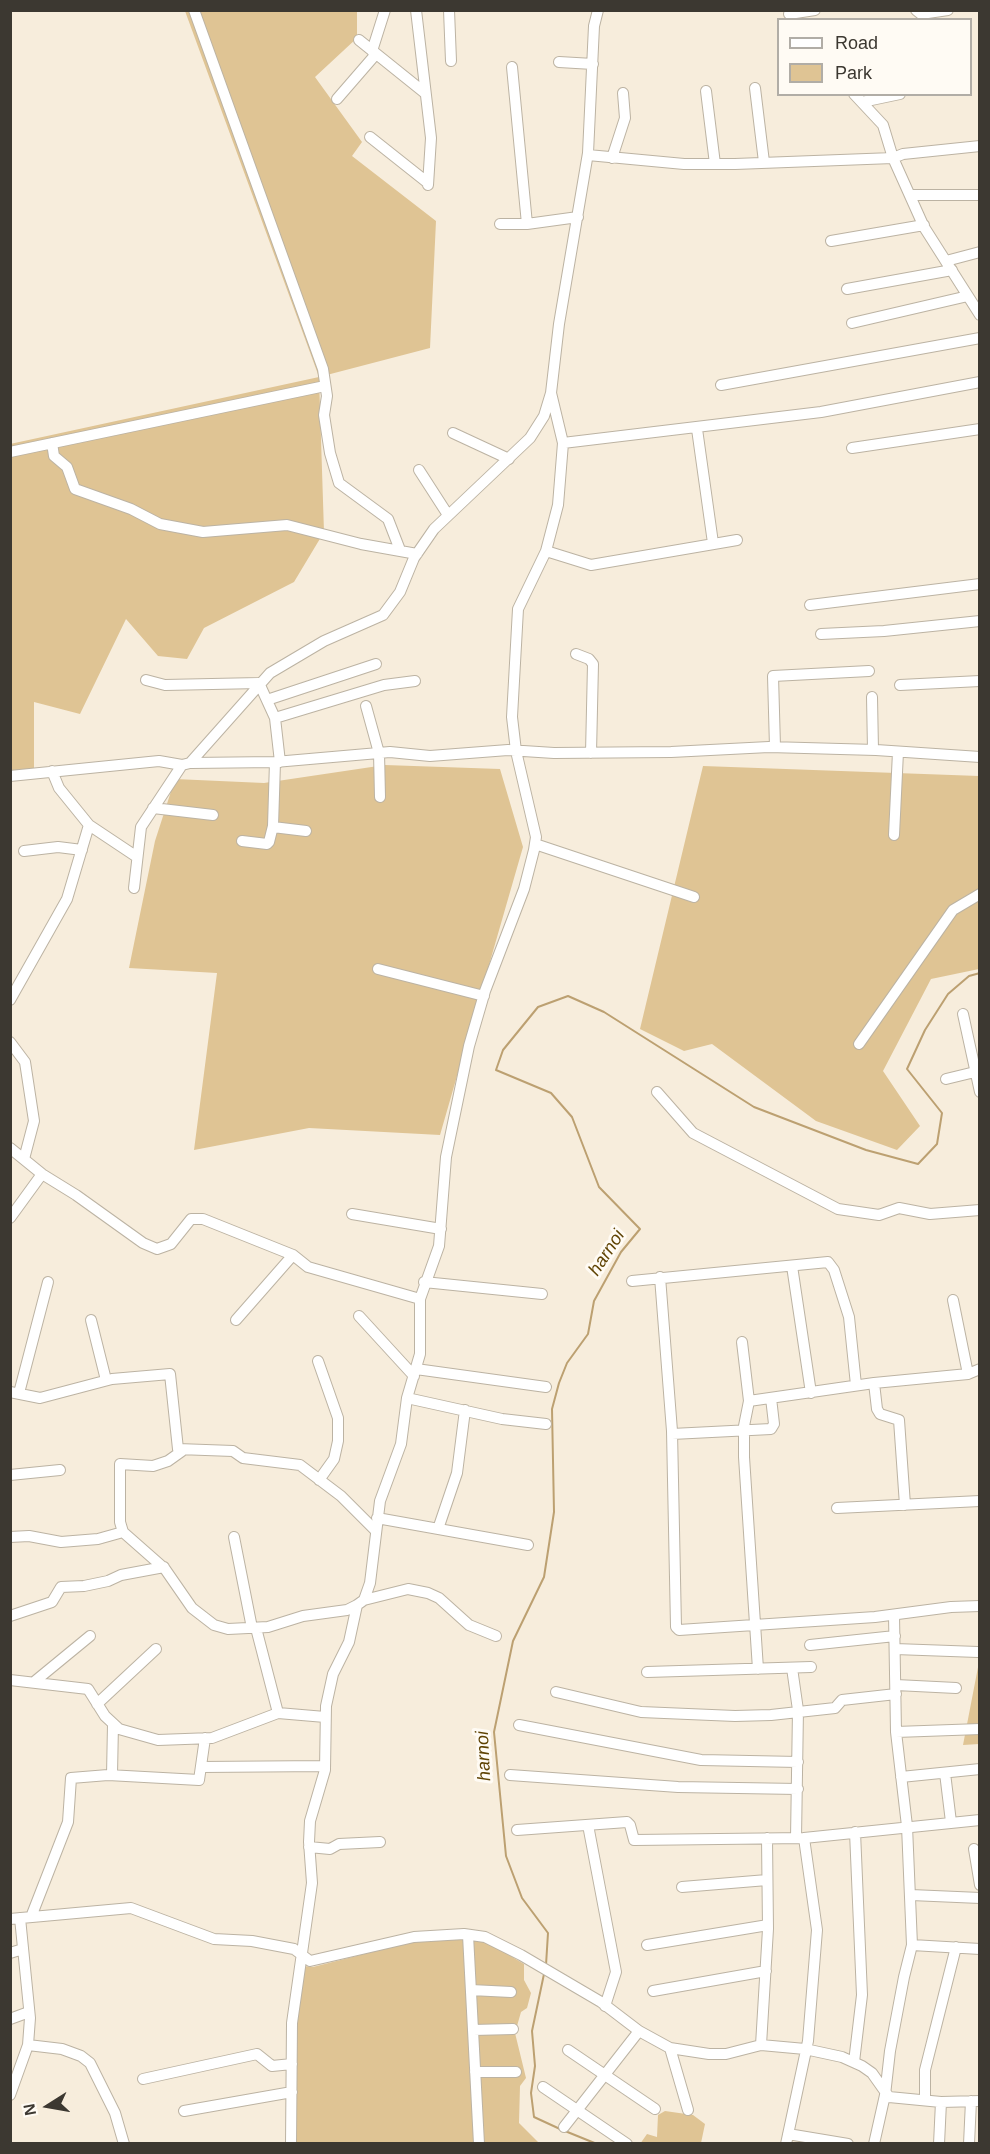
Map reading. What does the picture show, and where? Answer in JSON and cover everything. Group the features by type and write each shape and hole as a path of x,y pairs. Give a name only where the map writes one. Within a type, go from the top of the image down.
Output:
{"street":[{"path":"194,10 323,369 326,386 324,415 330,453 339,483 388,519 400,550"},
{"path":"337,99 374,52 385,10"},
{"path":"370,137 428,184 431,138 416,10"},
{"path":"449,10 451,61"},
{"path":"134,888 141,827 186,764 229,722 259,683 283,663 383,615 400,592 417,554 434,529 509,459 537,429 551,393 559,324 588,155 594,26 598,10"},
{"path":"790,15 815,10"},
{"path":"916,10 921,14 948,10"},
{"path":"359,40 425,93"},
{"path":"559,62 593,64"},
{"path":"512,67 527,224"},
{"path":"755,88 764,162"},
{"path":"706,91 715,164"},
{"path":"612,158 625,118 623,93"},
{"path":"858,98 879,96"},
{"path":"858,98 884,125 894,158 924,225 979,315"},
{"path":"588,155 715,164 894,158 903,154 980,146"},
{"path":"911,195 980,195"},
{"path":"500,224 527,224 578,217"},
{"path":"831,241 924,225"},
{"path":"847,289 949,266 980,252"},
{"path":"852,323 968,296"},
{"path":"721,386 980,338"},
{"path":"563,443 634,433 652,434 697,429 821,412 980,382"},
{"path":"10,452 326,386"},
{"path":"291,2144 292,2023 312,1883 309,1847 312,1812 325,1766 325,1717 333,1674 349,1642 360,1603 370,1583 380,1501 401,1443 407,1398 420,1354 420,1299 424,1282 439,1246 448,1146 469,1046 484,996 524,890 535,844 536,837 516,751 512,717 518,609 546,551 558,505 563,443 551,393"},
{"path":"697,429 713,543"},
{"path":"852,448 980,429"},
{"path":"453,434 509,459"},
{"path":"52,443 54,456 67,467 75,489 132,509 160,524 203,532 287,525 361,544 417,554"},
{"path":"419,470 448,515"},
{"path":"546,551 591,565 737,540"},
{"path":"810,605 980,584"},
{"path":"821,634 884,631 980,621"},
{"path":"576,654 589,659 592,664 591,753"},
{"path":"267,700 376,664"},
{"path":"775,747 773,676 869,671"},
{"path":"146,680 165,685 259,683"},
{"path":"275,718 384,685 415,681"},
{"path":"900,685 980,681"},
{"path":"242,842 267,844 273,827 278,762 275,718 259,683"},
{"path":"872,697 873,750"},
{"path":"366,706 379,753 380,797"},
{"path":"10,776 159,761 186,764 278,762 379,753 430,756 516,751 591,753 775,747 980,757"},
{"path":"894,835 898,752"},
{"path":"52,771 59,788 89,825 137,857"},
{"path":"153,808 213,815"},
{"path":"10,1000 67,899 89,825"},
{"path":"273,827 306,831"},
{"path":"535,844 694,897"},
{"path":"24,851 58,847 82,850"},
{"path":"859,1044 953,910 980,894"},
{"path":"378,969 484,996"},
{"path":"963,1014 980,1092"},
{"path":"10,1042 25,1062 34,1122 24,1159"},
{"path":"946,1079 977,1072"},
{"path":"657,1092 693,1132 838,1209 872,1215 898,1208 930,1214 979,1212"},
{"path":"10,1148 42,1174 156,1249 171,1244 191,1219 195,1218 293,1255 308,1266 420,1299"},
{"path":"10,1218 42,1174"},
{"path":"352,1214 441,1229"},
{"path":"236,1320 293,1255"},
{"path":"632,1281 831,1264 849,1317 856,1385"},
{"path":"792,1266 811,1393"},
{"path":"660,1278 672,1434 676,1627 679,1630 754,1625 980,1606"},
{"path":"48,1282 15,1392 40,1398 106,1380 170,1374 178,1449 182,1451"},
{"path":"424,1282 542,1294"},
{"path":"953,1300 968,1374"},
{"path":"359,1316 415,1373 546,1387"},
{"path":"91,1320 106,1380"},
{"path":"742,1342 748,1401 744,1431 758,1669"},
{"path":"318,1361 338,1418 338,1441 334,1459 319,1480"},
{"path":"748,1401 856,1385 968,1374 980,1369"},
{"path":"874,1383 877,1409 880,1414 899,1420 905,1505"},
{"path":"407,1398 546,1424"},
{"path":"672,1434 771,1429 774,1424 771,1398"},
{"path":"438,1528 457,1473 465,1410"},
{"path":"376,1531 341,1496 300,1465 243,1458 233,1451 182,1451 168,1461 153,1466 120,1464 120,1521 123,1532 164,1567 192,1608 214,1625 228,1629 254,1628 324,1612 347,1610 360,1603 408,1590 428,1593 439,1598 469,1625 496,1636"},
{"path":"10,1475 60,1470"},
{"path":"837,1508 980,1501"},
{"path":"377,1518 528,1545"},
{"path":"10,1537 29,1536 61,1542 98,1539 123,1532"},
{"path":"234,1537 254,1628 278,1713"},
{"path":"10,1616 52,1602 61,1587 84,1586 108,1581 121,1575 164,1567"},
{"path":"874,2144 912,1945 907,1826 896,1732 894,1615"},
{"path":"34,1682 90,1636"},
{"path":"810,1645 894,1636"},
{"path":"97,1704 156,1649"},
{"path":"895,1649 978,1652"},
{"path":"647,1672 811,1667"},
{"path":"792,1668 798,1710 800,1838 818,1930 808,2041 787,2139 848,2144"},
{"path":"10,1680 88,1689 97,1704 119,1729 158,1740 205,1738 278,1713 325,1717"},
{"path":"556,1692 640,1712 675,1715 771,1715 798,1710 835,1708 842,1700 896,1689 956,1688"},
{"path":"112,1775 113,1724"},
{"path":"519,1725 701,1760 798,1762"},
{"path":"896,1732 980,1729"},
{"path":"31,1917 68,1822 71,1778 112,1775 199,1780 203,1767 205,1738"},
{"path":"203,1767 325,1766"},
{"path":"901,1777 980,1769"},
{"path":"945,1773 951,1822"},
{"path":"510,1775 678,1787 798,1790"},
{"path":"517,1830 627,1822 630,1825 633,1840 800,1838 980,1820"},
{"path":"588,1825 616,1972 603,2004"},
{"path":"854,2062 862,1995 855,1832"},
{"path":"761,2045 768,1926 767,1838"},
{"path":"309,1847 330,1849 339,1844 380,1842"},
{"path":"974,1849 980,1885"},
{"path":"682,1887 767,1880"},
{"path":"911,1895 980,1898"},
{"path":"10,2095 28,2045 29,2012 23,1949 15,1918 131,1908 214,1939 294,1949 310,1961 330,1959 414,1937 468,1935 485,1937 521,1954 603,2004 639,2031 670,2048 696,2054 726,2054 761,2045 805,2049 854,2062 872,2073 885,2095 889,2097 941,2102 977,2099 969,2144"},
{"path":"647,1945 768,1926"},
{"path":"468,1935 479,2144"},
{"path":"912,1945 980,1949"},
{"path":"925,2100 925,2070 956,1947"},
{"path":"10,1953 23,1949"},
{"path":"653,1991 766,1971"},
{"path":"471,1990 512,1992"},
{"path":"10,2019 29,2012"},
{"path":"473,2030 513,2029"},
{"path":"564,2127 603,2074 639,2031"},
{"path":"28,2045 62,2049 81,2056 90,2063 115,2113 124,2144"},
{"path":"670,2048 688,2110"},
{"path":"568,2050 655,2109"},
{"path":"143,2079 257,2054 272,2066 292,2064"},
{"path":"475,2072 516,2072"},
{"path":"543,2087 627,2144"},
{"path":"184,2111 292,2092"},
{"path":"939,2144 941,2102"}],"green space":[{"path":"185,11 357,11 357,38 315,77 362,142 352,156 436,221 430,348 319,377"},
{"path":"319,377 324,532 294,582 204,628 187,659 158,656 126,619 80,714 34,702 34,769 11,773 10,444"},
{"path":"385,765 500,769 523,847 440,1135 309,1128 194,1150 217,973 129,968 155,841 175,779 264,783"},
{"path":"703,766 979,776 979,969 931,979 883,1071 920,1126 897,1150 816,1121 712,1044 684,1051 640,1029"},
{"path":"979,1662 979,1744 963,1745"},
{"path":"463,1937 489,1943 524,1964 524,1980 531,1993 527,2008 521,2012 515,2033 526,2078 520,2086 519,2123 539,2143 295,2144 295,2029 303,1966 313,1967 415,1941"},
{"path":"665,2111 693,2115 705,2124 701,2143 640,2144 647,2134 657,2137 658,2115"}],"waterway":[{"name":"harnoi","path":"546,1965 548,1933 522,1898 506,1856 494,1732 513,1641 544,1577 554,1512 552,1409 559,1383 567,1363 588,1334 594,1301 621,1252 640,1229 599,1187 572,1117 551,1093 496,1070 503,1050 538,1007 568,996 604,1012 754,1107 866,1150 918,1164 937,1144 942,1113 907,1069 925,1030 948,994 969,976 980,973"},
{"name":"harnoi","path":"544,1974 532,2031 535,2066 531,2093 534,2117 560,2129"},
{"name":"harnoi","path":"565,2131 597,2144"}]}
